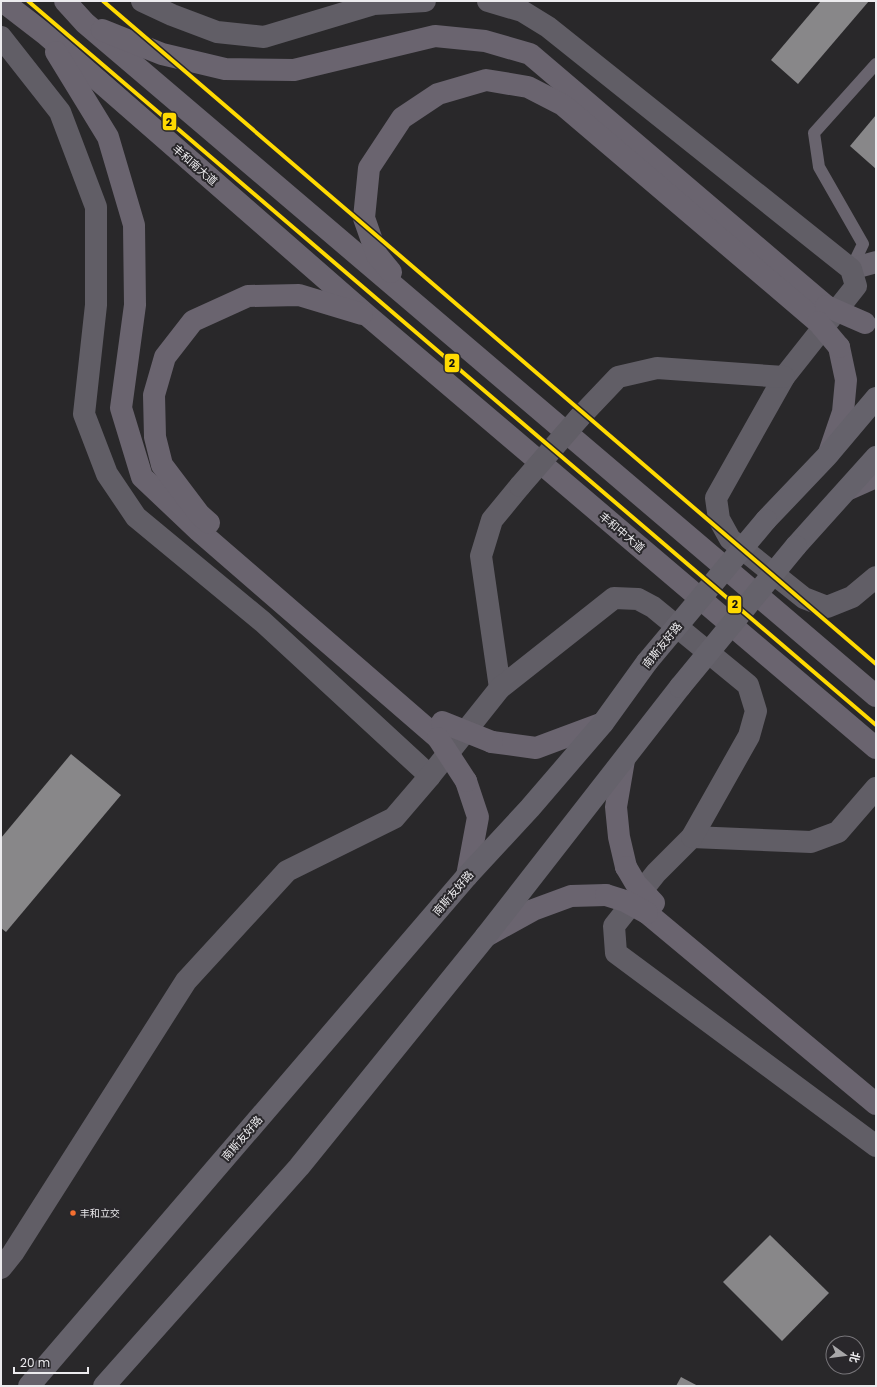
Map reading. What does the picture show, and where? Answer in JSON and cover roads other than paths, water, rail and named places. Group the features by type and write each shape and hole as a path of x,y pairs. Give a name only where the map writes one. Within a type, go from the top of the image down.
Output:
{"highway":[{"name":"南斯友好路","path":"29,1386 467,876 530,808 603,723 647,662 766,520 827,456 876,398"},
{"path":"104,1386 299,1167 486,936 680,687 796,546 849,489 876,457"}],"main road":[{"name":"丰和南大道","path":"2,1 45,34 368,316"},
{"path":"65,1 86,24 876,696"},
{"path":"86,24 162,54 225,69 294,70 435,36 485,41 530,54 822,314 839,347 846,380 843,412 827,456"},
{"path":"45,34 108,137 134,225 135,305 121,408 142,477 198,531 440,730 492,742 536,748 603,723"},
{"path":"415,303 377,255 364,218 369,168 402,118 438,94 486,80 528,87 563,105 822,314 871,323"},
{"path":"368,316 299,295 248,296 193,321 165,357 154,395 155,437 162,465 199,514 440,730 466,781 478,817 467,876"},
{"name":"丰和中大道","path":"368,316 876,748"},
{"path":"849,489 876,477"},
{"path":"624,760 616,807 619,837 626,867 651,908 876,1104"},
{"path":"486,936 533,910 571,896 606,895 651,908 876,1084"}],"street":[{"path":"142,1 217,32 264,37 374,4 425,1"},
{"path":"488,1 522,11 548,27 851,269 856,286 784,377 716,498 719,519 730,538 804,598 827,607 852,597 876,577"},
{"path":"1,38 60,112 96,207 96,305 84,414 107,474 136,517 263,622 430,776"},
{"path":"851,269 876,262"},
{"path":"500,688 481,556 492,520 578,418 618,377 657,368 784,377"},
{"path":"1,1268 17,1246 186,980 287,871 394,818 430,776 500,688 614,598 638,599 654,607 748,685 756,712 749,736 692,837 656,873 614,926 616,953 876,1146"},
{"path":"692,837 811,842 838,832 873,792"}],"lane":[{"path":"851,269 863,244 819,167 814,133 876,64"}],"place":[{"name":"丰和立交","path":"73,1213"}]}
